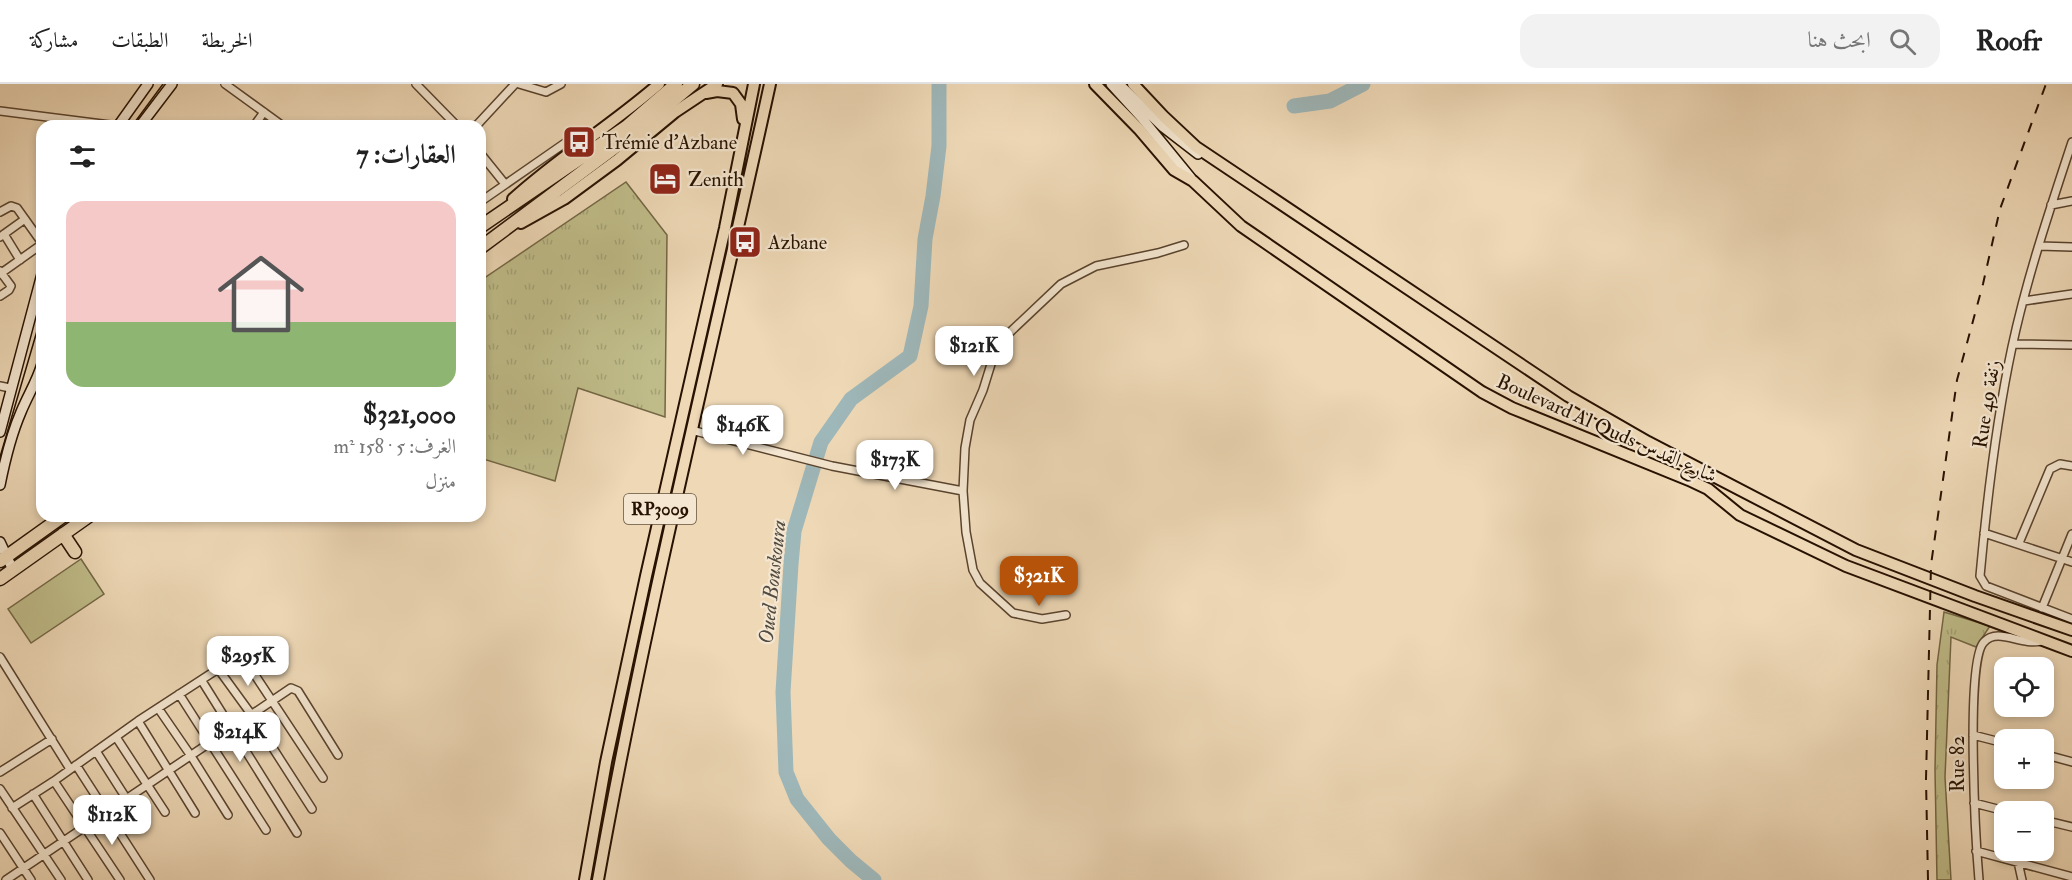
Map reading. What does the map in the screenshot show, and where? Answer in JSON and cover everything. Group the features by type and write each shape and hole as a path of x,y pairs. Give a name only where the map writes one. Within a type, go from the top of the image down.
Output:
{"highway":[{"path":"486,223 627,127 676,84"},
{"path":"486,244 637,131 693,84"},
{"path":"3,559 55,522"},
{"path":"0,590 0,579 80,522"},
{"path":"63,534 75,552"}],"main road":[{"path":"491,219 534,180 632,108 659,84"},
{"path":"502,233 564,199 617,160 675,112 717,84"},
{"name":"RP3009","path":"585,880 606,762 638,610 725,228 754,84"},
{"name":"RP3009","path":"598,880 619,765 691,430 770,84"},
{"name":"Boulevard Al Quds شارع القدس","path":"1095,84 1139,129 1174,171 1193,181 1241,226 1482,392 1512,408 1708,489 1740,515 1846,566 2072,651"},
{"name":"Boulevard Al Quds شارع القدس","path":"1133,84 1163,117 1196,147 1251,186 1568,396 1648,442 1856,550 1975,596 2072,630"},
{"path":"701,95 725,91 738,97 743,111 742,140"}],"street":[{"path":"122,120 148,84"},
{"path":"145,120 172,84"},
{"path":"225,84 275,120"},
{"path":"416,84 450,120"},
{"path":"482,120 517,84 546,92 561,84"},
{"path":"1117,86 1193,181"},
{"path":"1117,86 1190,148 1251,186"},
{"path":"0,111 71,120"},
{"path":"258,120 264,112"},
{"path":"486,198 578,134 591,137"},
{"name":"Rue 49 زنقة","path":"2072,142 2039,246 2013,344 1993,458 1984,533 1982,581 1986,585 2072,619"},
{"path":"486,160 505,184"},
{"path":"2051,205 2072,201"},
{"path":"0,212 14,206 36,235"},
{"path":"20,260 2,236 25,219"},
{"path":"1066,615 1042,619 1013,613 980,583 970,558 963,491 964,458 970,420 983,390 996,348 1051,293 1076,275 1096,266 1184,245"},
{"path":"2039,246 2072,247"},
{"path":"0,296 9,290 10,286 0,272 36,248"},
{"path":"2024,301 2072,294"},
{"path":"0,432 36,295"},
{"path":"2013,344 2072,345"},
{"path":"0,485 12,435 36,382"},
{"path":"0,386 10,388"},
{"path":"691,430 832,466 963,491"},
{"path":"2019,543 2050,469 2060,464 2072,466"},
{"path":"1984,533 2072,562"},
{"path":"2042,608 2072,534"},
{"path":"0,542 3,559 13,570"},
{"name":"Rue 82","path":"1979,880 1976,852 1973,735 1975,672 1979,649 1984,641 1999,635 2024,642 2034,643 2043,640"},
{"path":"12,808 138,721 238,656 243,657 323,778"},
{"path":"0,658 52,739 106,812 150,880"},
{"path":"219,670 251,714 312,809"},
{"path":"202,681 297,834"},
{"path":"6,880 291,688 298,691 338,755"},
{"path":"179,694 266,830"},
{"path":"158,708 228,816"},
{"path":"138,721 195,813"},
{"path":"1973,735 1994,740"},
{"path":"116,737 165,812"},
{"path":"0,772 52,739"},
{"path":"96,751 126,798"},
{"path":"2054,757 2072,762"},
{"path":"54,781 120,880"},
{"path":"0,789 61,880"},
{"path":"33,794 88,880"},
{"path":"1974,803 1994,808"},
{"path":"2054,823 2072,827"},
{"path":"0,833 31,880"},
{"path":"1976,852 2072,877"},
{"path":"2018,862 2022,880"}],"green space":[{"path":"626,182 667,235 665,417 578,388 555,481 486,460 486,277"},
{"path":"81,559 104,594 31,643 8,609"},
{"path":"1944,612 1990,626 1976,647 1951,637 1945,777 1951,880 1937,880 1935,770 1937,665"}],"waterway":[{"name":"Oued Bouskoura","path":"874,880 829,839 797,799 786,772 783,692 791,564 794,531 821,442 851,399 910,356 921,306 925,239 939,146 939,84"},
{"name":"Oued Bouskoura","path":"1294,106 1330,101 1363,84"}],"tram line":[{"path":"136,120 163,84"},
{"path":"0,457 36,334"}],"railway":[{"path":"1928,880 1926,779 1931,565 1957,380 1983,284 2000,209 2046,84"}],"place":[{"name":"Trémie d'Azbane","path":"579,142"},
{"name":"Zenith","path":"665,179"},
{"name":"Azbane","path":"745,242"}]}
